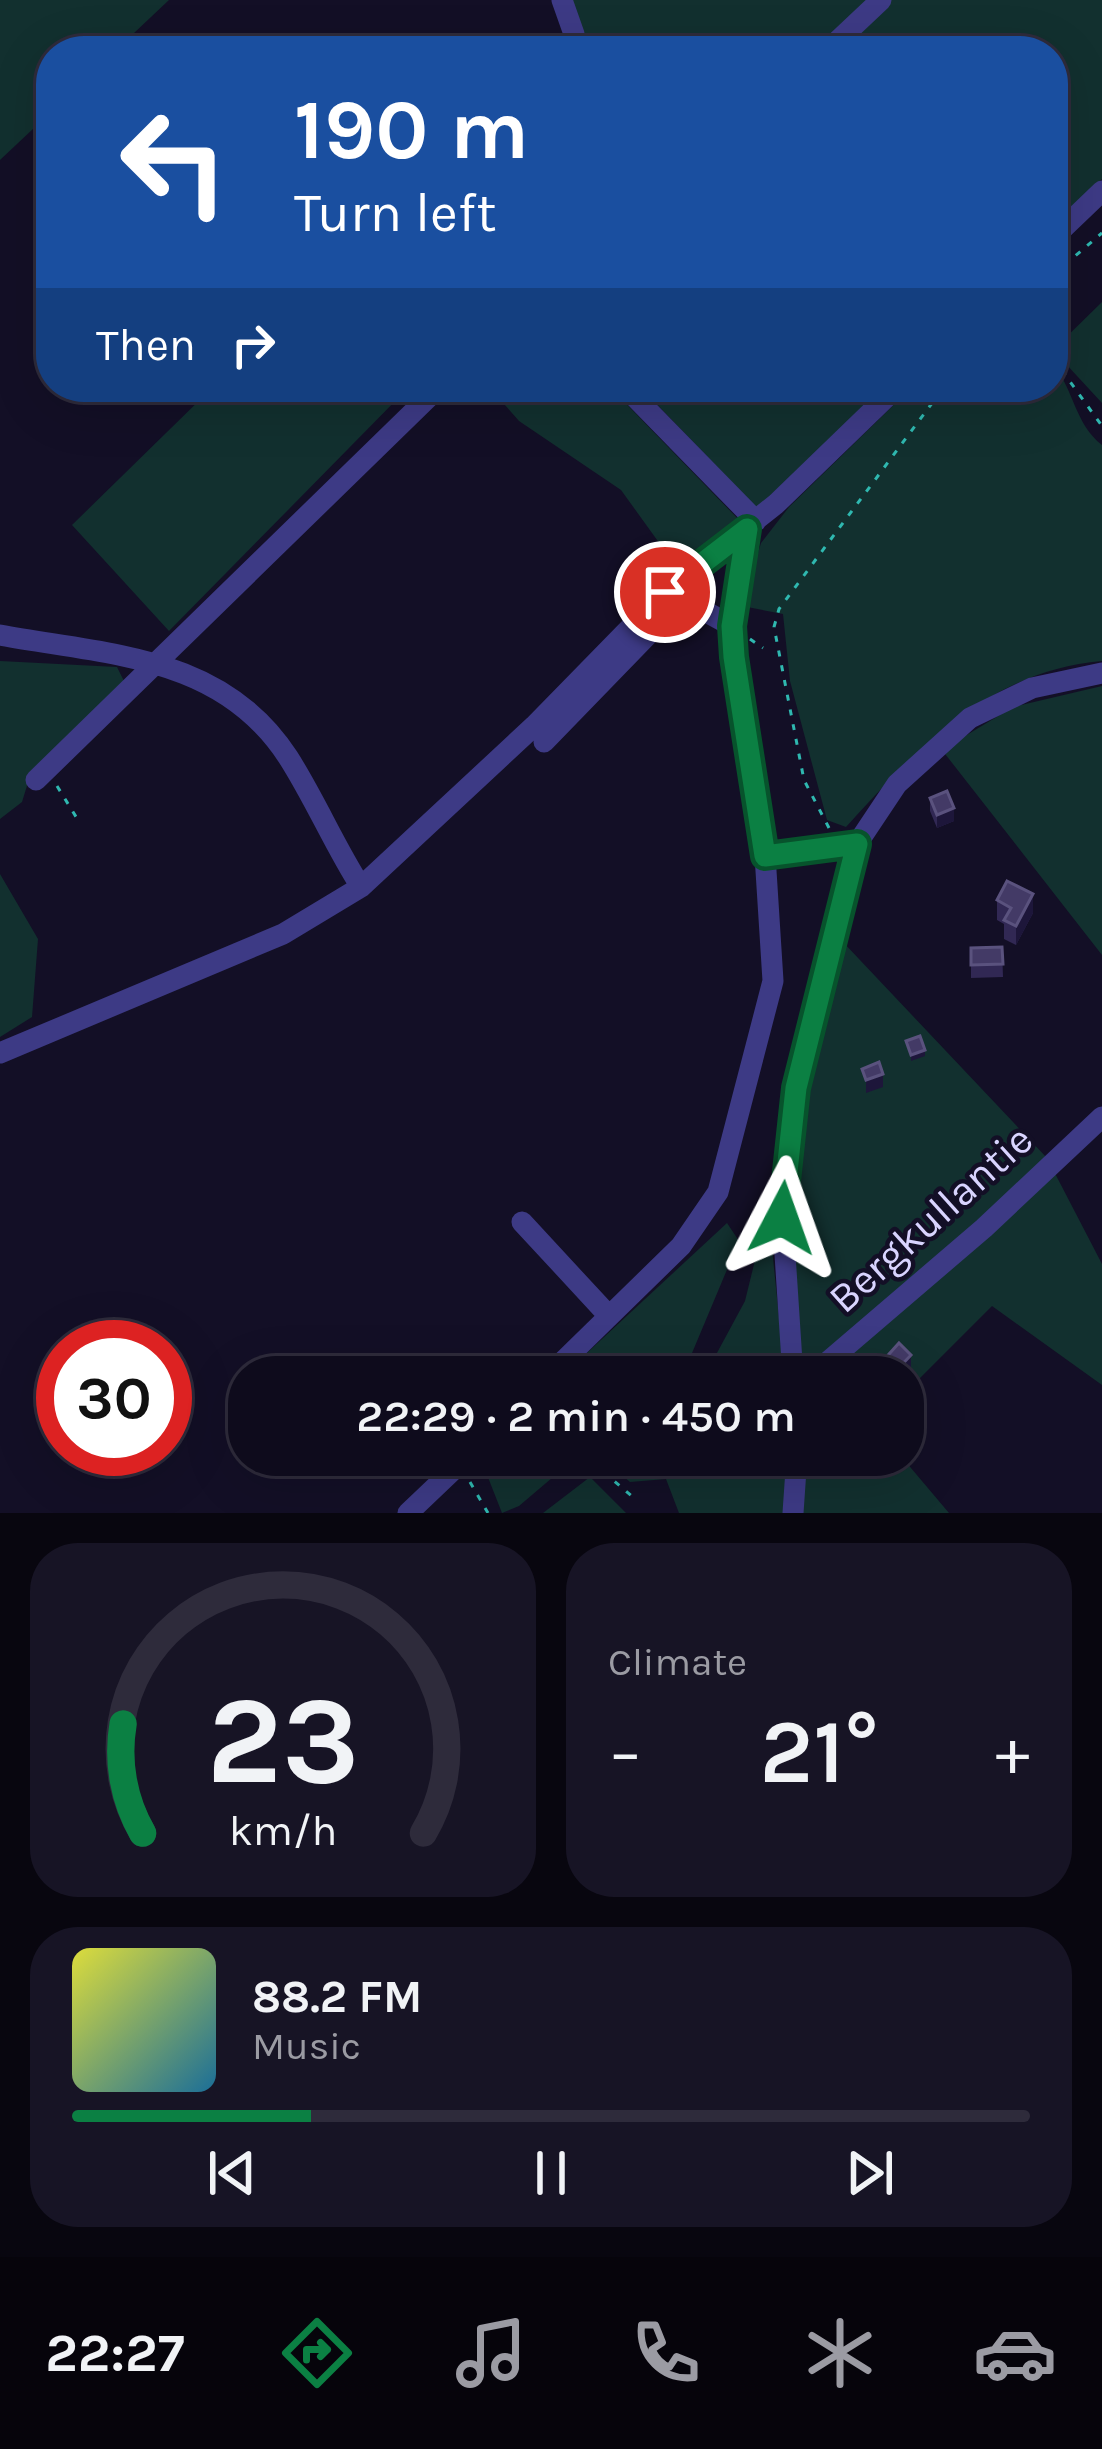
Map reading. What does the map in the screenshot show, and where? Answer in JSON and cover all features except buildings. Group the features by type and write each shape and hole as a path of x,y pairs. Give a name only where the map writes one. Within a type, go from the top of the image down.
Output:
{"street":[{"path":"562,0 574,36"},
{"path":"843,36 881,0"},
{"path":"1068,224 1102,191"},
{"path":"42,775 424,402"},
{"path":"639,402 751,525"},
{"path":"0,1053 283,934 361,887 534,726 665,592 751,525 881,402"},
{"path":"568,1356 681,1246 718,1192 773,981 765,856 744,743 732,626 751,525"},
{"path":"544,742 673,609 699,608 732,626"},
{"path":"0,635 157,663 197,675 257,721 288,756 361,887"},
{"path":"792,1356 782,1193 796,1088 857,844 897,784 970,718 1032,688 1102,673"},
{"path":"765,856 857,844"},
{"name":"Bergkullantie","path":"835,1356 984,1228 1102,1117"},
{"path":"522,1222 609,1316"},
{"path":"407,1513 447,1476"},
{"path":"794,1513 796,1476"}],"path":[{"path":"1068,262 1102,233"},
{"path":"1068,379 1102,426"},
{"path":"827,826 805,780 774,627 779,609 933,402"},
{"path":"42,775 78,820"},
{"path":"470,1476 488,1513"},
{"path":"608,1476 634,1498"}],"green space":[{"path":"0,0 169,0 131,36 36,36 36,126 0,160"},
{"path":"570,0 870,0 832,36 583,36"},
{"path":"889,0 1102,0 1102,179 1068,212 1068,36 851,36"},
{"path":"1102,302 1102,403 1068,366 1068,335"},
{"path":"1068,389 1086,427 1102,445 1102,661 1024,680 990,697 929,742 846,827 827,820 790,681 783,614 742,606 761,543 789,507 897,402 1068,402"},
{"path":"198,402 394,402 169,631 72,525"},
{"path":"502,402 625,402 740,521 678,569 621,490 519,421"},
{"path":"655,402 868,402 757,508"},
{"path":"0,661 117,667 124,681 30,776 22,802 0,819"},
{"path":"1102,686 1102,955 942,750 1013,707"},
{"path":"0,874 38,939 32,1017 0,1037"},
{"path":"842,941 1047,1158 1102,1264 1102,1385 992,1306 924,1374 924,1356 802,1356 790,1243 803,1118"},
{"path":"727,1223 739,1241 691,1356 584,1356"},
{"path":"758,1248 772,1248 783,1356 715,1356 745,1301"},
{"path":"487,1476 554,1476 519,1506 502,1513"},
{"path":"623,1476 789,1476 786,1513 679,1513 666,1479 630,1482"},
{"path":"805,1476 918,1476 949,1513 802,1513"},
{"path":"590,1477 626,1513 543,1513"}],"route":[{"path":"665,592 747,529 732,626 744,743 765,856 857,844 796,1088 782,1218"}]}
